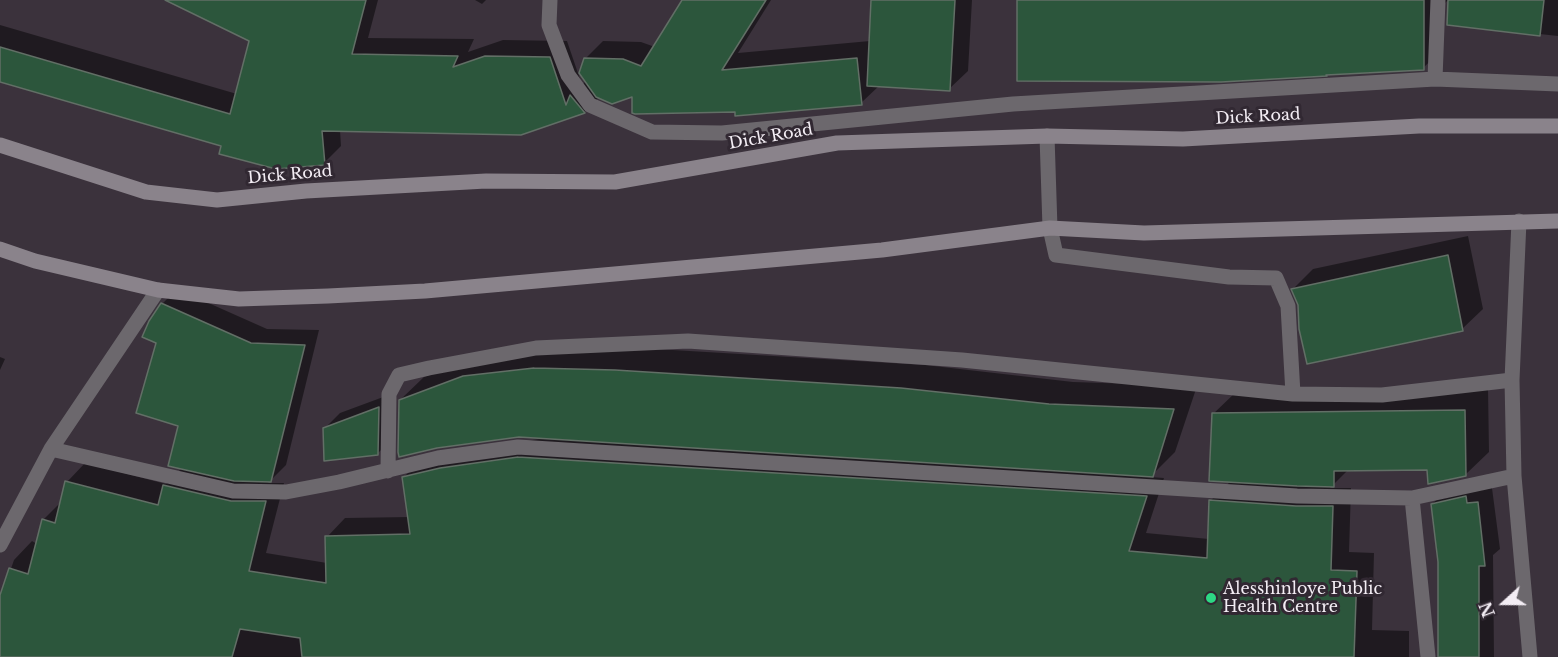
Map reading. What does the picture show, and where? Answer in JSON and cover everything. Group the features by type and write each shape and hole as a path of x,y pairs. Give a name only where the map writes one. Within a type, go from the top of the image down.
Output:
{"main road":[{"name":"Dick Road","path":"0,146 146,192 217,200 306,191 486,181 615,182 837,143 1047,136 1183,140 1419,126 1558,126"},
{"path":"0,249 35,261 158,290 239,299 425,291 882,250 1050,228 1144,234 1558,221"}],"street":[{"path":"550,0 549,25 568,75 591,105 652,132 723,133 1013,104 1434,79 1558,84"},
{"path":"1434,79 1438,0"},
{"path":"1047,136 1050,228 1056,255 1229,277 1276,278 1288,306 1293,394"},
{"path":"1519,221 1512,380 1514,476 1530,657"},
{"path":"0,545 51,449 158,290"},
{"path":"388,471 389,394 399,375 536,348 688,340 962,360 1293,394 1382,395 1512,380"},
{"path":"51,449 233,491 286,492 339,483 438,458 518,447 1297,496 1412,498 1514,476"},
{"path":"1412,498 1428,657"}],"building":[{"path":"165,0 366,0 352,54 458,56 453,67 485,56 550,57 566,105 570,95 585,113 521,135 322,131 325,165 276,169 219,154 221,146 0,82 0,47 230,114 249,41"},
{"path":"682,0 766,0 722,70 857,58 862,105 735,116 735,112 635,114 632,113 632,97 612,104 596,97 579,73 584,58 623,59 641,66"},
{"path":"871,0 955,0 950,91 867,86"},
{"path":"1017,0 1424,0 1424,70 1221,82 1017,81"},
{"path":"1448,0 1544,0 1540,36 1447,25"},
{"path":"1448,255 1463,331 1307,364 1299,329 1298,305 1291,289"},
{"path":"161,303 251,343 305,345 271,482 234,481 168,466 178,426 136,413 156,343 142,337"},
{"path":"534,368 615,370 901,388 1049,404 1174,409 1153,477 519,437 437,448 399,457 399,400 463,376"},
{"path":"379,407 378,455 324,461 323,428"},
{"path":"1465,410 1466,476 1428,484 1427,470 1334,471 1334,487 1209,481 1212,413"},
{"path":"518,457 1147,496 1129,551 1207,558 1209,500 1333,506 1331,570 1357,571 1354,657 302,657 300,638 240,629 232,657 0,657 0,595 9,568 28,574 42,519 55,523 65,481 158,505 163,485 231,501 266,501 249,571 326,583 325,536 410,534 402,477 440,468"},
{"path":"1466,496 1467,503 1478,502 1485,566 1479,566 1479,657 1438,657 1438,562 1431,504"}],"place":[{"name":"Alesshinloye Public Health Centre","path":"1211,598"}]}
